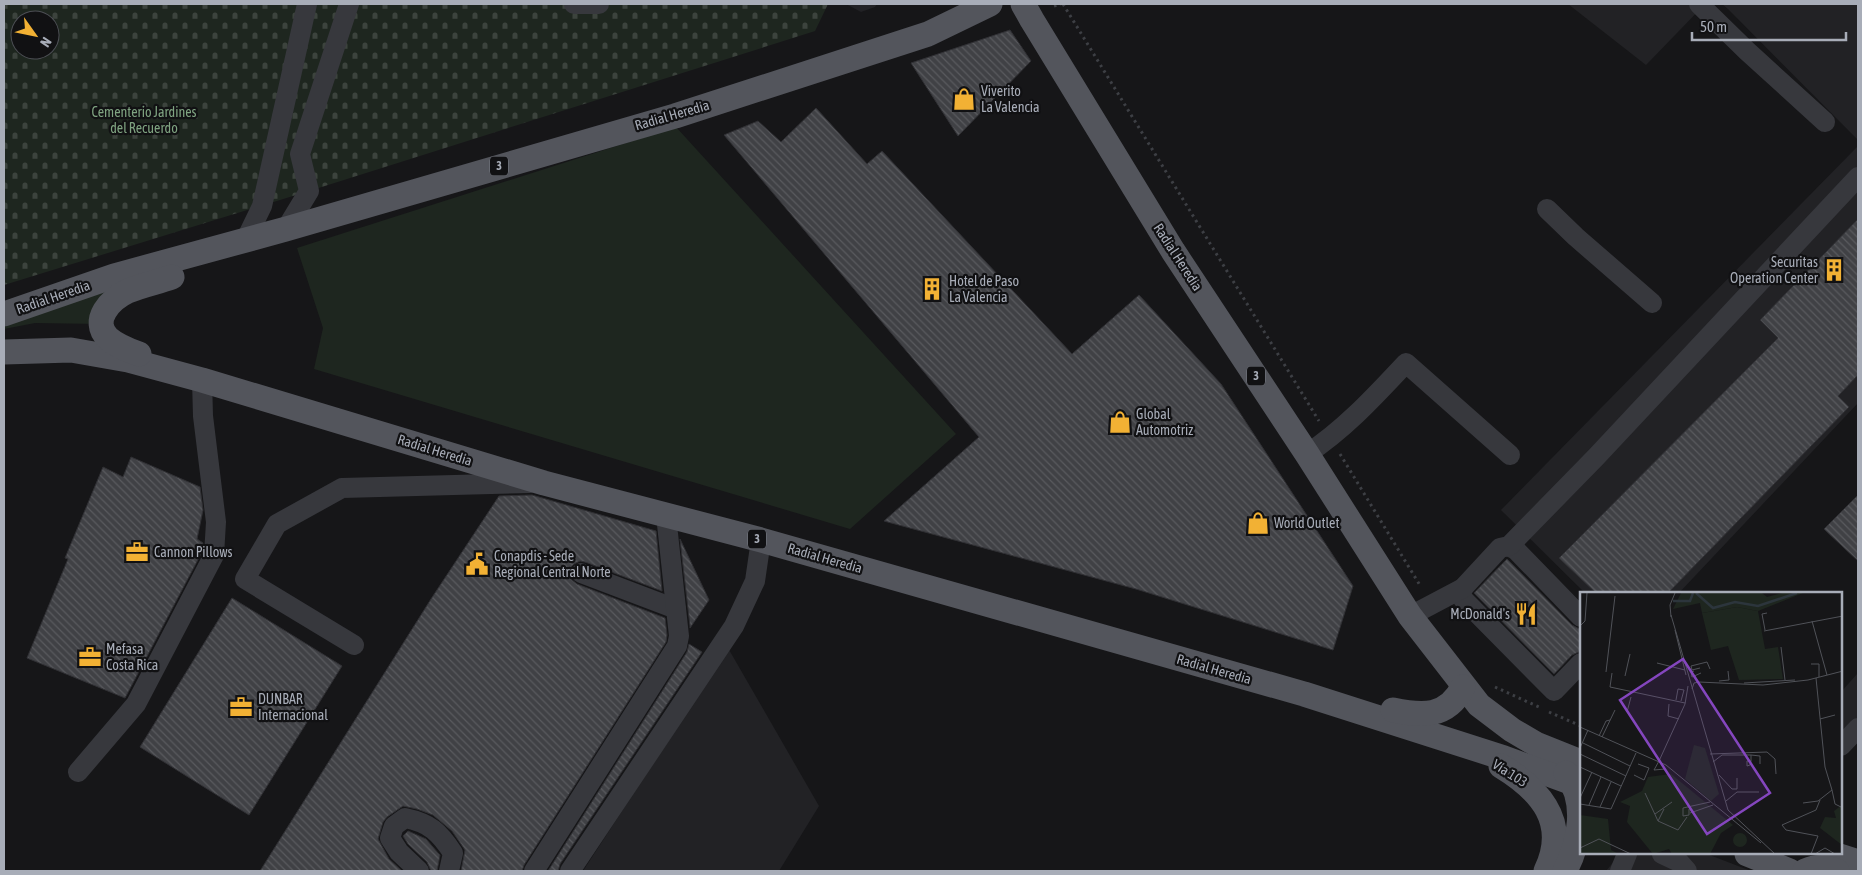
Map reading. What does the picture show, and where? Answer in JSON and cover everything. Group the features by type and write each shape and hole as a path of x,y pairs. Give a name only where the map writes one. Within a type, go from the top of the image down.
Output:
{"main road":[{"name":"Radial Heredia","path":"4,314 114,276 286,229 659,119 675,116 928,34 990,4"},
{"name":"Radial Heredia","path":"1023,4 1173,251 1307,454 1421,610 1463,687 1478,705 1497,720 1536,744 1579,777"},
{"path":"202,380 120,347 107,337 101,324 104,311 113,300 128,291 553,162 659,119"},
{"name":"Radial Heredia","path":"4,352 71,350 128,360 202,380 544,483 761,540 1304,694 1504,758 1579,777"},
{"path":"1304,694 1417,715 1428,714 1450,704 1459,695 1463,687"},
{"name":"Vía 103","path":"1430,734 1501,765 1533,788 1545,804 1555,832 1554,848 1546,871"},
{"path":"1564,871 1573,855 1580,827 1579,777"},
{"path":"1580,871 1591,855"},
{"path":"1730,855 1753,871"},
{"path":"1750,855 1790,871"},
{"path":"1836,855 1858,862"},
{"path":"1805,871 1816,867 1825,867 1837,871"}],"lane":[{"path":"246,239 262,206 307,4"},
{"path":"286,229 309,191 300,154 349,4"},
{"path":"574,4 599,4"},
{"path":"1699,4 1825,122"},
{"path":"274,151 300,154"},
{"path":"1421,610 1463,588 1500,548 1509,546 1596,457 1858,177"},
{"path":"1547,209 1576,237 1652,303"},
{"path":"1307,454 1330,439 1374,398 1406,363 1510,455"},
{"path":"78,772 136,704 214,555 216,522 203,416 202,380"},
{"path":"354,645 245,579 277,524 342,488 544,483"},
{"path":"534,871 677,646 679,636 666,515"},
{"path":"570,871 734,626 754,581 761,540"},
{"path":"1509,546 1516,550 1580,616"},
{"path":"581,573 676,609"},
{"path":"1463,588 1461,594 1463,599 1554,691 1580,664"},
{"path":"1842,745 1858,728"},
{"path":"419,871 399,852 390,838 394,826 405,818 430,826 440,834 453,853 449,871"},
{"path":"1620,871 1627,855"},
{"path":"1664,855 1679,862 1687,871"}],"path":[{"path":"1054,6 1062,4 1330,439 1421,610"},
{"path":"1493,686 1580,726"}],"shaded area":[{"path":"846,4 877,4 875,7 861,12"},
{"path":"1568,4 1705,4 1646,65"},
{"path":"1722,4 1858,4 1858,140 1728,9"},
{"path":"1858,146 1858,403 1680,592 1584,592 1501,510"},
{"path":"728,648 819,806 779,871 583,871"},
{"path":"1858,673 1858,738 1842,755 1842,691"},
{"path":"1619,855 1710,855 1751,871 1606,871"}],"green space":[{"name":"Cementerio Jardines del Recuerdo","path":"4,4 828,4 815,31 4,285"},
{"path":"676,127 956,434 850,529 314,369 323,328 297,248"},
{"path":"110,280 100,324 35,323 4,329 4,319"}],"building":[{"name":"Viverito La Valencia","path":"1010,30 1031,61 958,136 911,63"},
{"path":"816,108 867,164 882,151 1072,354 1139,295 1221,384 1353,586 1333,650 1136,589 884,521 979,437 724,135 758,121 781,142"},
{"path":"1858,219 1858,375 1838,396 1849,407 1669,592 1595,592 1559,558 1778,338 1760,320"},
{"name":"Cannon Pillows","path":"131,457 200,487 203,510 197,539 203,543 202,552 125,698 27,658 68,559 65,558 103,467 123,477"},
{"path":"532,495 656,531 662,591 580,561 570,568 569,574 577,584 665,618 667,635 666,642 524,865 522,871 461,871 465,850 452,831 433,815 403,806 383,822 378,839 389,859 402,871 260,871 431,599 499,496"},
{"path":"1858,495 1858,561 1824,529"},
{"path":"680,539 709,600 690,628 690,626"},
{"name":"McDonald's","path":"1507,559 1572,625 1580,629 1580,651 1572,655 1554,674 1474,593"},
{"name":"DUNBAR Internacional","path":"232,598 342,666 249,815 140,747"},
{"path":"689,644 702,652 560,864 558,871 548,871 687,652"},
{"path":"408,831 426,839 440,855 437,871 431,871 427,862 408,844 403,836"}],"place":[{"name":"Viverito La Valencia","path":"964,99"},
{"name":"Securitas Operation Center","path":"1834,270"},
{"name":"Hotel de Paso La Valencia","path":"932,289"},
{"name":"Global Automotriz","path":"1120,422"},
{"name":"World Outlet","path":"1258,523"},
{"name":"Cannon Pillows","path":"137,552"},
{"name":"Conapdis - Sede Regional Central Norte","path":"477,564"},
{"name":"McDonald's","path":"1526,614"},
{"name":"Mefasa Costa Rica","path":"90,657"},
{"name":"DUNBAR Internacional","path":"241,707"}]}
